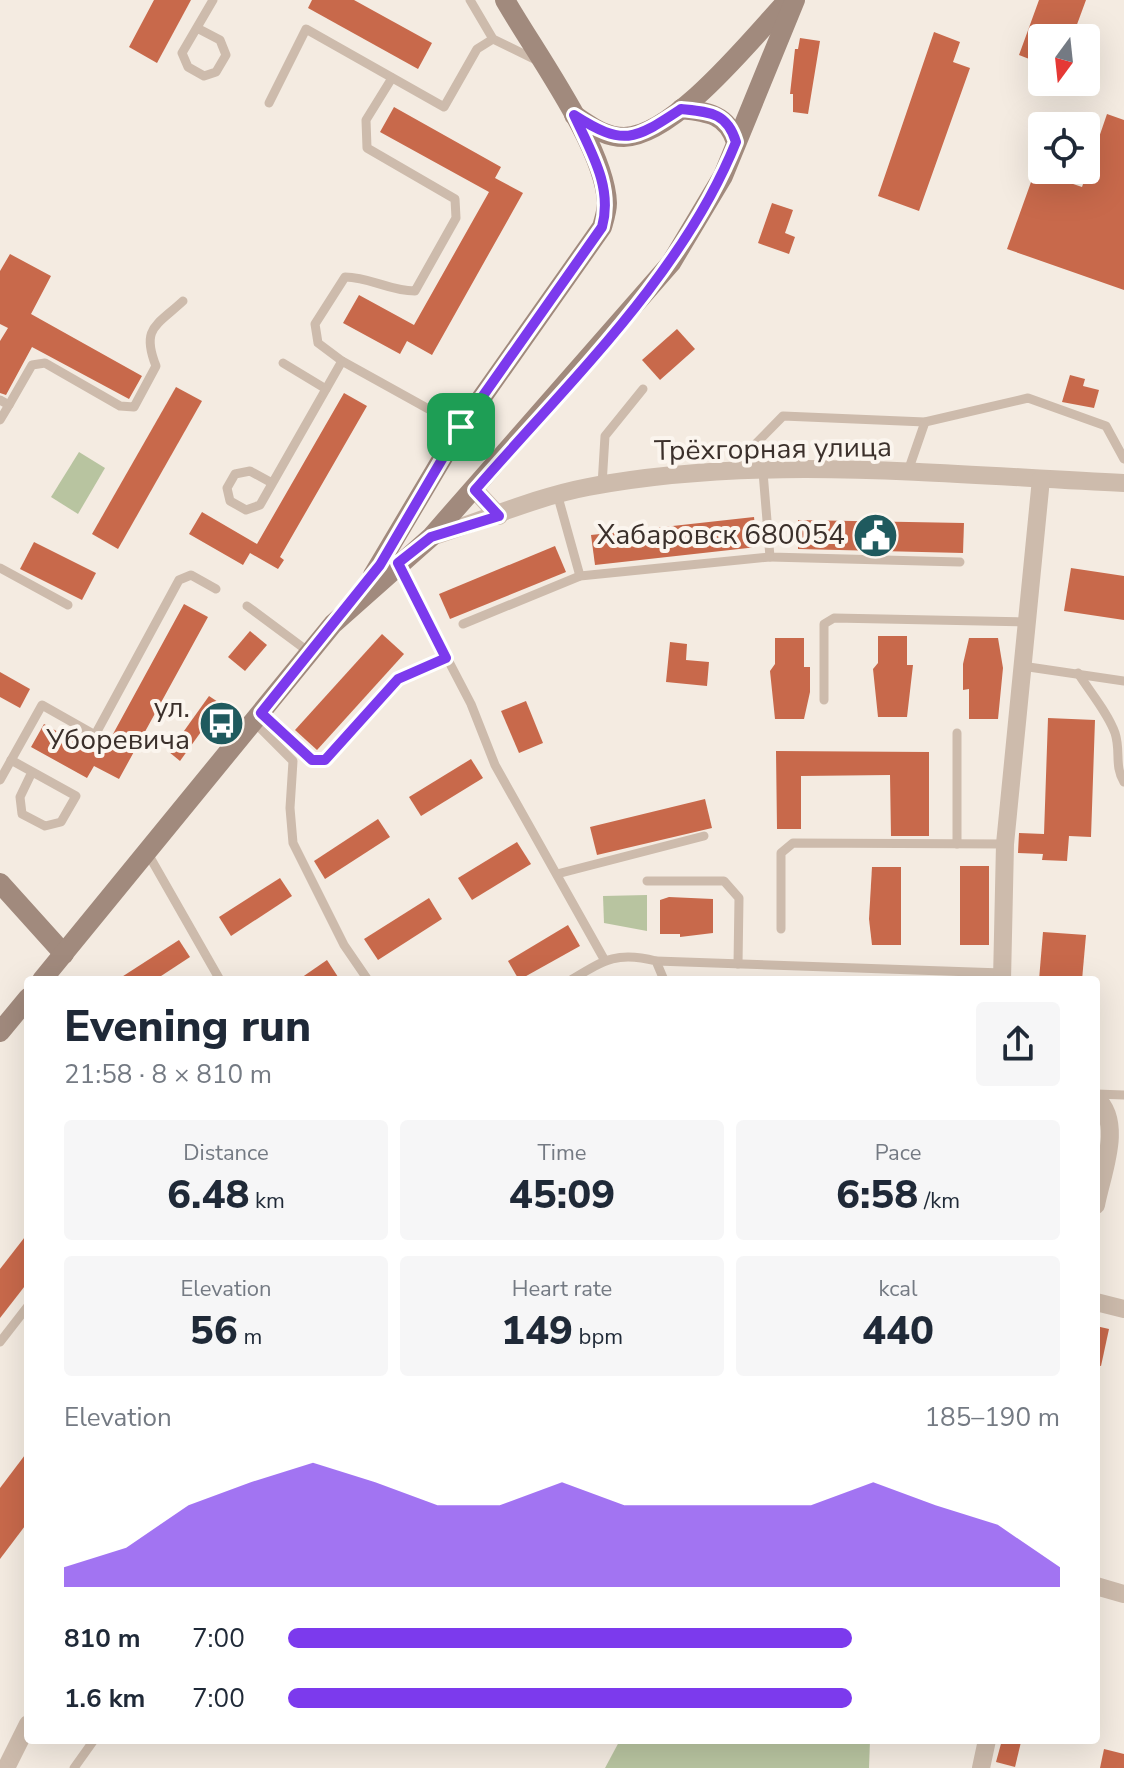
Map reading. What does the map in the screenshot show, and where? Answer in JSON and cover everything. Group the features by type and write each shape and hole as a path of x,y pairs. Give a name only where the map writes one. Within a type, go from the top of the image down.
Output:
{"main road":[{"path":"45,976 352,604 393,545 461,427 602,227 608,205 603,182 574,115 506,0"},
{"path":"574,115 604,135 627,137 647,131 708,88 788,0"},
{"path":"352,604 431,537 475,490 671,263 699,221 736,142 795,0"},
{"path":"681,109 712,113 731,125 736,142"},
{"path":"0,883 64,954"},
{"path":"0,1032 24,1003"}],"street":[{"name":"Трёхгорная улица","path":"431,537 602,485 727,473 907,474 1124,483"},
{"path":"1002,976 1005,844 1041,479"},
{"path":"475,490 499,516"},
{"path":"1100,1101 1111,1125 1100,1184"},
{"path":"1100,1303 1124,1309"},
{"path":"1100,1587 1124,1594"},
{"path":"6,1768 24,1732"},
{"path":"981,1768 986,1744"}],"lane":[{"path":"197,28 220,40 226,55 216,72 204,76 188,67 182,53 213,0"},
{"path":"470,0 493,39 541,62"},
{"path":"269,103 306,29 444,107 477,49 493,39"},
{"path":"392,78 366,120 367,148 455,199 456,218 415,291 392,291 364,277 345,277 315,324 318,343 342,361 461,427"},
{"path":"0,420 4,402 32,365 45,363 120,406 134,407 156,366 147,344 149,332 183,301"},
{"path":"272,483 250,471 235,474 227,488 230,501 246,510 260,505 342,361"},
{"path":"283,363 326,389"},
{"path":"602,485 605,436 643,389"},
{"path":"727,473 783,416 925,422 1028,398 1106,426 1124,459"},
{"path":"907,474 925,422"},
{"path":"763,472 770,557"},
{"path":"558,497 580,576"},
{"path":"463,624 580,576 770,557 960,562"},
{"path":"398,563 471,704 495,765 604,959"},
{"path":"0,568 68,605"},
{"path":"0,780 42,705 95,735 179,580 191,575 216,589"},
{"path":"247,606 310,653"},
{"path":"824,700 824,624 834,618 1027,622"},
{"path":"258,717 312,760 325,760 398,679 446,658"},
{"path":"1022,666 1124,681"},
{"path":"1078,673 1114,730 1117,771 1124,782"},
{"path":"258,717 293,761 290,808 293,843 344,945 365,976"},
{"path":"957,733 957,844"},
{"path":"11,760 76,796 61,822 45,826 22,814 20,797 32,772"},
{"path":"557,874 704,836"},
{"path":"781,929 781,853 793,843 1005,844"},
{"path":"147,852 218,976"},
{"path":"647,881 724,881 739,898 738,964"},
{"path":"577,976 604,959 632,955 656,961 1002,976"},
{"path":"656,961 662,976"},
{"path":"1100,1096 1124,1095"},
{"path":"0,1342 24,1311"},
{"path":"74,1768 91,1744"}],"green space":[{"path":"79,452 105,468 78,514 51,497"},
{"path":"647,895 647,931 604,923 603,896"},
{"path":"618,1744 870,1744 869,1768 605,1768"}],"building":[{"path":"154,0 191,0 157,63 129,47"},
{"path":"312,0 354,0 432,43 418,69 308,8"},
{"path":"1039,0 1086,0 1077,24 1030,24"},
{"path":"1028,30 1028,59 1019,55"},
{"path":"934,32 960,42 953,62 970,68 919,211 878,196"},
{"path":"800,38 820,41 808,114 793,112 793,94 790,94 795,49 798,49"},
{"path":"394,107 501,167 495,178 523,193 432,355 407,341 400,354 343,323 359,295 414,325 489,192 380,132"},
{"path":"1107,114 1124,120 1124,290 1007,249 1030,184 1073,184 1082,187 1083,184 1100,184 1100,134"},
{"path":"772,203 793,210 785,233 795,237 789,254 758,243"},
{"path":"10,254 51,276 31,314 142,376 129,399 32,347 6,395 0,393 0,341 8,328 0,324 0,271"},
{"path":"677,329 695,349 660,380 642,360"},
{"path":"1070,375 1085,379 1083,386 1099,390 1094,408 1062,402"},
{"path":"176,387 202,401 118,549 92,534"},
{"path":"344,393 367,406 280,557 284,560 278,569 250,553 243,565 189,534 202,512 257,544"},
{"path":"754,517 757,547 595,565 591,535"},
{"path":"798,520 964,523 963,553 798,549"},
{"path":"34,542 96,573 82,600 20,569"},
{"path":"555,546 566,572 450,619 439,594"},
{"path":"1071,568 1124,576 1124,620 1064,611"},
{"path":"184,604 208,617 119,779 94,766 87,778 31,747 44,724 101,756"},
{"path":"250,631 267,645 245,671 228,657"},
{"path":"382,634 404,654 317,750 295,730"},
{"path":"878,636 907,636 907,665 913,665 907,717 878,717 873,669 878,663"},
{"path":"775,638 804,638 804,667 810,667 810,692 804,719 775,719 770,671 775,664"},
{"path":"969,638 998,638 1003,668 998,719 969,719 969,689 963,690 963,664"},
{"path":"670,642 687,644 686,660 709,662 707,686 666,682"},
{"path":"0,672 30,689 20,708 0,697"},
{"path":"209,696 221,704 180,761 169,752"},
{"path":"526,701 543,743 519,753 501,711"},
{"path":"1048,718 1095,720 1091,837 1069,836 1067,861 1042,860 1043,854 1018,853 1019,833 1044,834"},
{"path":"776,751 929,752 929,836 891,836 890,775 801,776 801,829 777,829"},
{"path":"471,759 483,778 421,816 409,797"},
{"path":"705,799 712,828 597,855 590,827"},
{"path":"378,819 390,837 325,879 314,861"},
{"path":"517,842 531,864 472,900 458,878"},
{"path":"960,866 989,866 989,945 960,945"},
{"path":"872,867 901,867 901,945 872,945 869,919"},
{"path":"280,878 292,896 231,936 219,917"},
{"path":"669,897 713,899 713,933 680,937 680,934 660,934 660,900"},
{"path":"429,898 442,919 378,960 364,939"},
{"path":"568,925 580,946 526,976 517,976 508,961"},
{"path":"1043,932 1086,935 1082,976 1039,976"},
{"path":"179,940 190,957 161,976 123,976"},
{"path":"327,960 337,976 304,976"},
{"path":"24,1238 24,1287 0,1318 0,1269"},
{"path":"1100,1327 1109,1329 1100,1366"},
{"path":"24,1456 24,1527 0,1559 0,1488"},
{"path":"1001,1744 1021,1744 1015,1767 996,1762"},
{"path":"1104,1749 1124,1754 1124,1768 1100,1768"}],"place":[{"name":"Хабаровск 680054","path":"876,535"},
{"name":"ул. Уборевича","path":"221,724"}],"route":[{"path":"681,109 712,113 731,125 736,142 723,176 699,221 671,263 475,490 499,516 431,537 398,563 446,658 398,679 325,760 312,760 261,713 352,604 380,565 461,427 602,227 608,205 603,182 574,115 604,135 627,137 647,131 681,109"}]}
